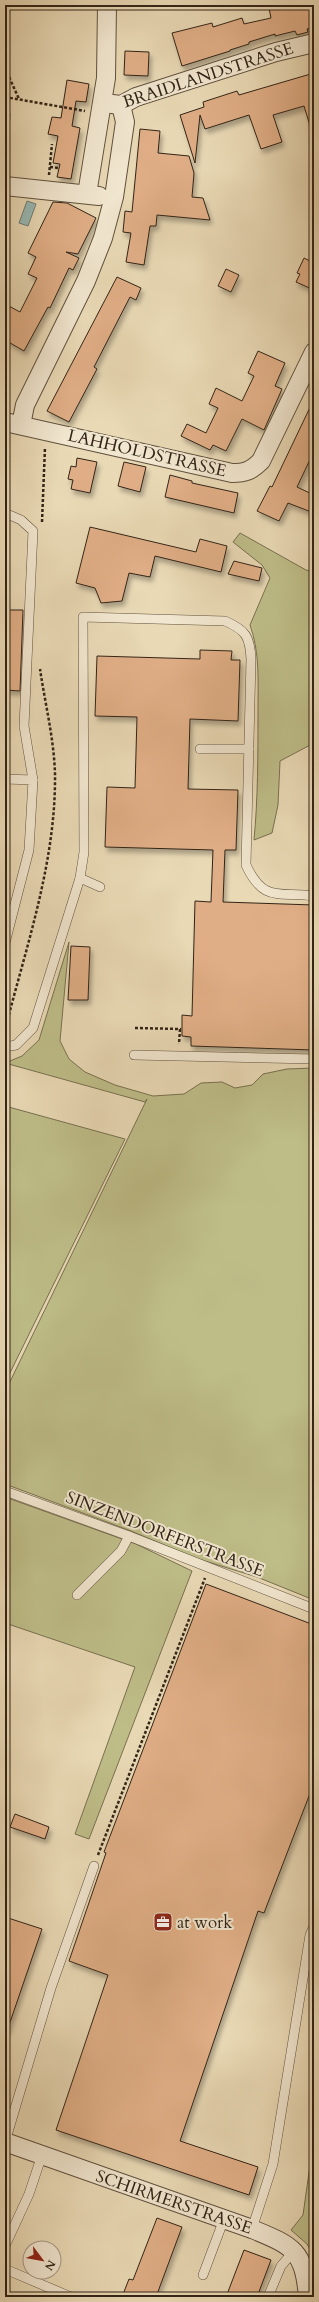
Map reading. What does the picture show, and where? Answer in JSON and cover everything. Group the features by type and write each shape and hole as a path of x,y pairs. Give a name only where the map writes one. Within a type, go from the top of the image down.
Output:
{"street":[{"path":"87,194 96,107 106,78 107,5"},
{"name":"BRAIDLANDSTRASSE","path":"96,107 121,105 136,97 262,57 314,43"},
{"path":"13,423 25,405 96,258 114,197 125,122 121,105"},
{"path":"5,186 114,197"},
{"name":"LAHHOLDSTRASSE","path":"13,423 232,473 244,473 252,470 261,461 314,352"},
{"name":"SCHIRMERSTRASSE","path":"5,2142 252,2228 279,2240 294,2251 301,2260 306,2276 308,2297"}],"lane":[{"path":"5,513 21,520 33,531 24,726 33,780 29,850 5,943"},
{"path":"5,1047 16,1045 33,1028 80,878 84,852 83,617 225,621 244,632 250,642 251,659 246,865 252,878 263,889 275,895 314,896"},
{"path":"200,748 249,749"},
{"path":"5,779 33,780"},
{"path":"80,878 100,887"},
{"path":"134,1055 314,1060"},
{"name":"SINZENDORFERSTRASSE","path":"5,1491 129,1536 314,1609"},
{"path":"77,1595 121,1551 129,1536"},
{"path":"5,2142 51,1988 94,1866"},
{"path":"252,2228 273,2164 310,1936 314,1926"},
{"path":"5,2246 29,2194 42,2155"},
{"path":"203,2274 224,2219"},
{"path":"268,2297 281,2266 294,2251"},
{"path":"5,2269 71,2297"}],"path":[{"path":"5,68 20,100"},
{"path":"5,98 96,107"},
{"path":"47,190 50,167 49,160 52,144"},
{"path":"50,167 59,168"},
{"path":"42,526 45,431"},
{"path":"5,1024 46,874 54,803 55,768 40,662"},
{"path":"135,1028 180,1029"},
{"path":"94,1866 209,1568"}],"shaded area":[{"path":"240,533 306,570 314,572 314,743 280,761 278,805 272,833 254,840 258,776 258,679 257,657 250,625 270,578 262,565 233,542"},
{"path":"69,942 60,1041 69,1059 85,1072 115,1085 153,1096 184,1094 201,1083 222,1082 235,1088 252,1085 263,1074 287,1069 314,1068 314,1600 257,1577 195,1558 131,1531 5,1484 5,1392 147,1099 145,1102 5,1063 22,1056 39,1040"},
{"path":"5,1106 125,1139 5,1383"},
{"path":"5,1497 136,1544 192,1571 89,1839 75,1834 135,1667 5,1623"},
{"path":"314,2137 314,2256 307,2244 291,2230 303,2215"}],"water":[{"path":"5,112 10,113 9,129 5,129"},
{"path":"27,201 36,204 28,226 19,223"}],"building":[{"path":"280,5 314,5 314,27 307,29 308,32 297,35 295,31 275,36 275,34 249,42 249,44 230,51 182,66 172,33 212,23 213,27 242,18 244,24 271,18 269,8"},
{"path":"125,51 149,52 148,76 124,75"},
{"path":"314,73 314,128 311,129 304,106 273,115 282,142 261,149 249,115 205,129 200,115 195,163 180,115 204,107 203,102 237,91 239,95"},
{"path":"67,80 89,84 86,102 76,101 72,126 80,128 71,179 57,177 60,164 53,163 58,136 48,134 52,117 61,118"},
{"path":"140,129 160,131 158,153 189,156 194,173 192,197 203,198 210,220 157,215 156,226 150,226 144,265 126,262 131,233 123,232 125,211 132,212"},
{"path":"53,202 67,203 96,218 78,254 66,252 79,258 73,270 69,268 50,308 48,307 24,351 5,340 5,304 20,312 37,278 28,274 36,257 28,253"},
{"path":"304,258 314,263 314,290 296,282 300,274 297,273"},
{"path":"226,269 239,275 231,292 218,286"},
{"path":"117,277 141,288 136,300 130,297 94,367 97,369 69,422 47,411"},
{"path":"258,351 285,363 275,386 282,389 264,430 242,419 226,451 213,445 210,450 181,436 187,424 206,433 218,408 209,404 216,388 242,401 254,376 248,373"},
{"path":"314,399 314,451 297,487 314,495 314,513 288,503 279,521 257,511 270,486 272,487"},
{"path":"77,458 97,462 90,493 71,489 73,480 68,479 71,466 76,467"},
{"path":"124,462 146,467 140,492 118,486"},
{"path":"170,475 192,481 192,483 238,493 234,513 165,497"},
{"path":"90,527 196,552 200,539 227,546 221,572 155,556 150,577 129,573 122,601 101,603 95,588 76,583"},
{"path":"234,561 262,568 259,581 228,574"},
{"path":"5,610 23,610 20,691 5,690"},
{"path":"200,650 232,651 231,660 240,660 238,721 190,719 188,789 238,790 236,850 225,850 223,902 314,905 314,1050 191,1046 191,1037 182,1036 182,1015 192,1016 195,901 211,902 213,850 105,847 107,787 135,788 137,717 95,716 97,656 200,659"},
{"path":"71,946 90,947 88,1000 68,1000"},
{"path":"206,1584 314,1625 314,1783 264,1913 258,1911 180,2141 258,2167 249,2195 56,2130 108,1975 69,1961 106,1853 104,1852"},
{"path":"15,1814 49,1827 45,1839 10,1827"},
{"path":"5,1917 42,1929 7,2031 5,2030"},
{"path":"157,2218 182,2227 156,2297 122,2297 129,2279 133,2280"},
{"path":"244,2250 271,2260 257,2297 226,2297"}],"place":[{"name":"at work","path":"163,1922"}]}
